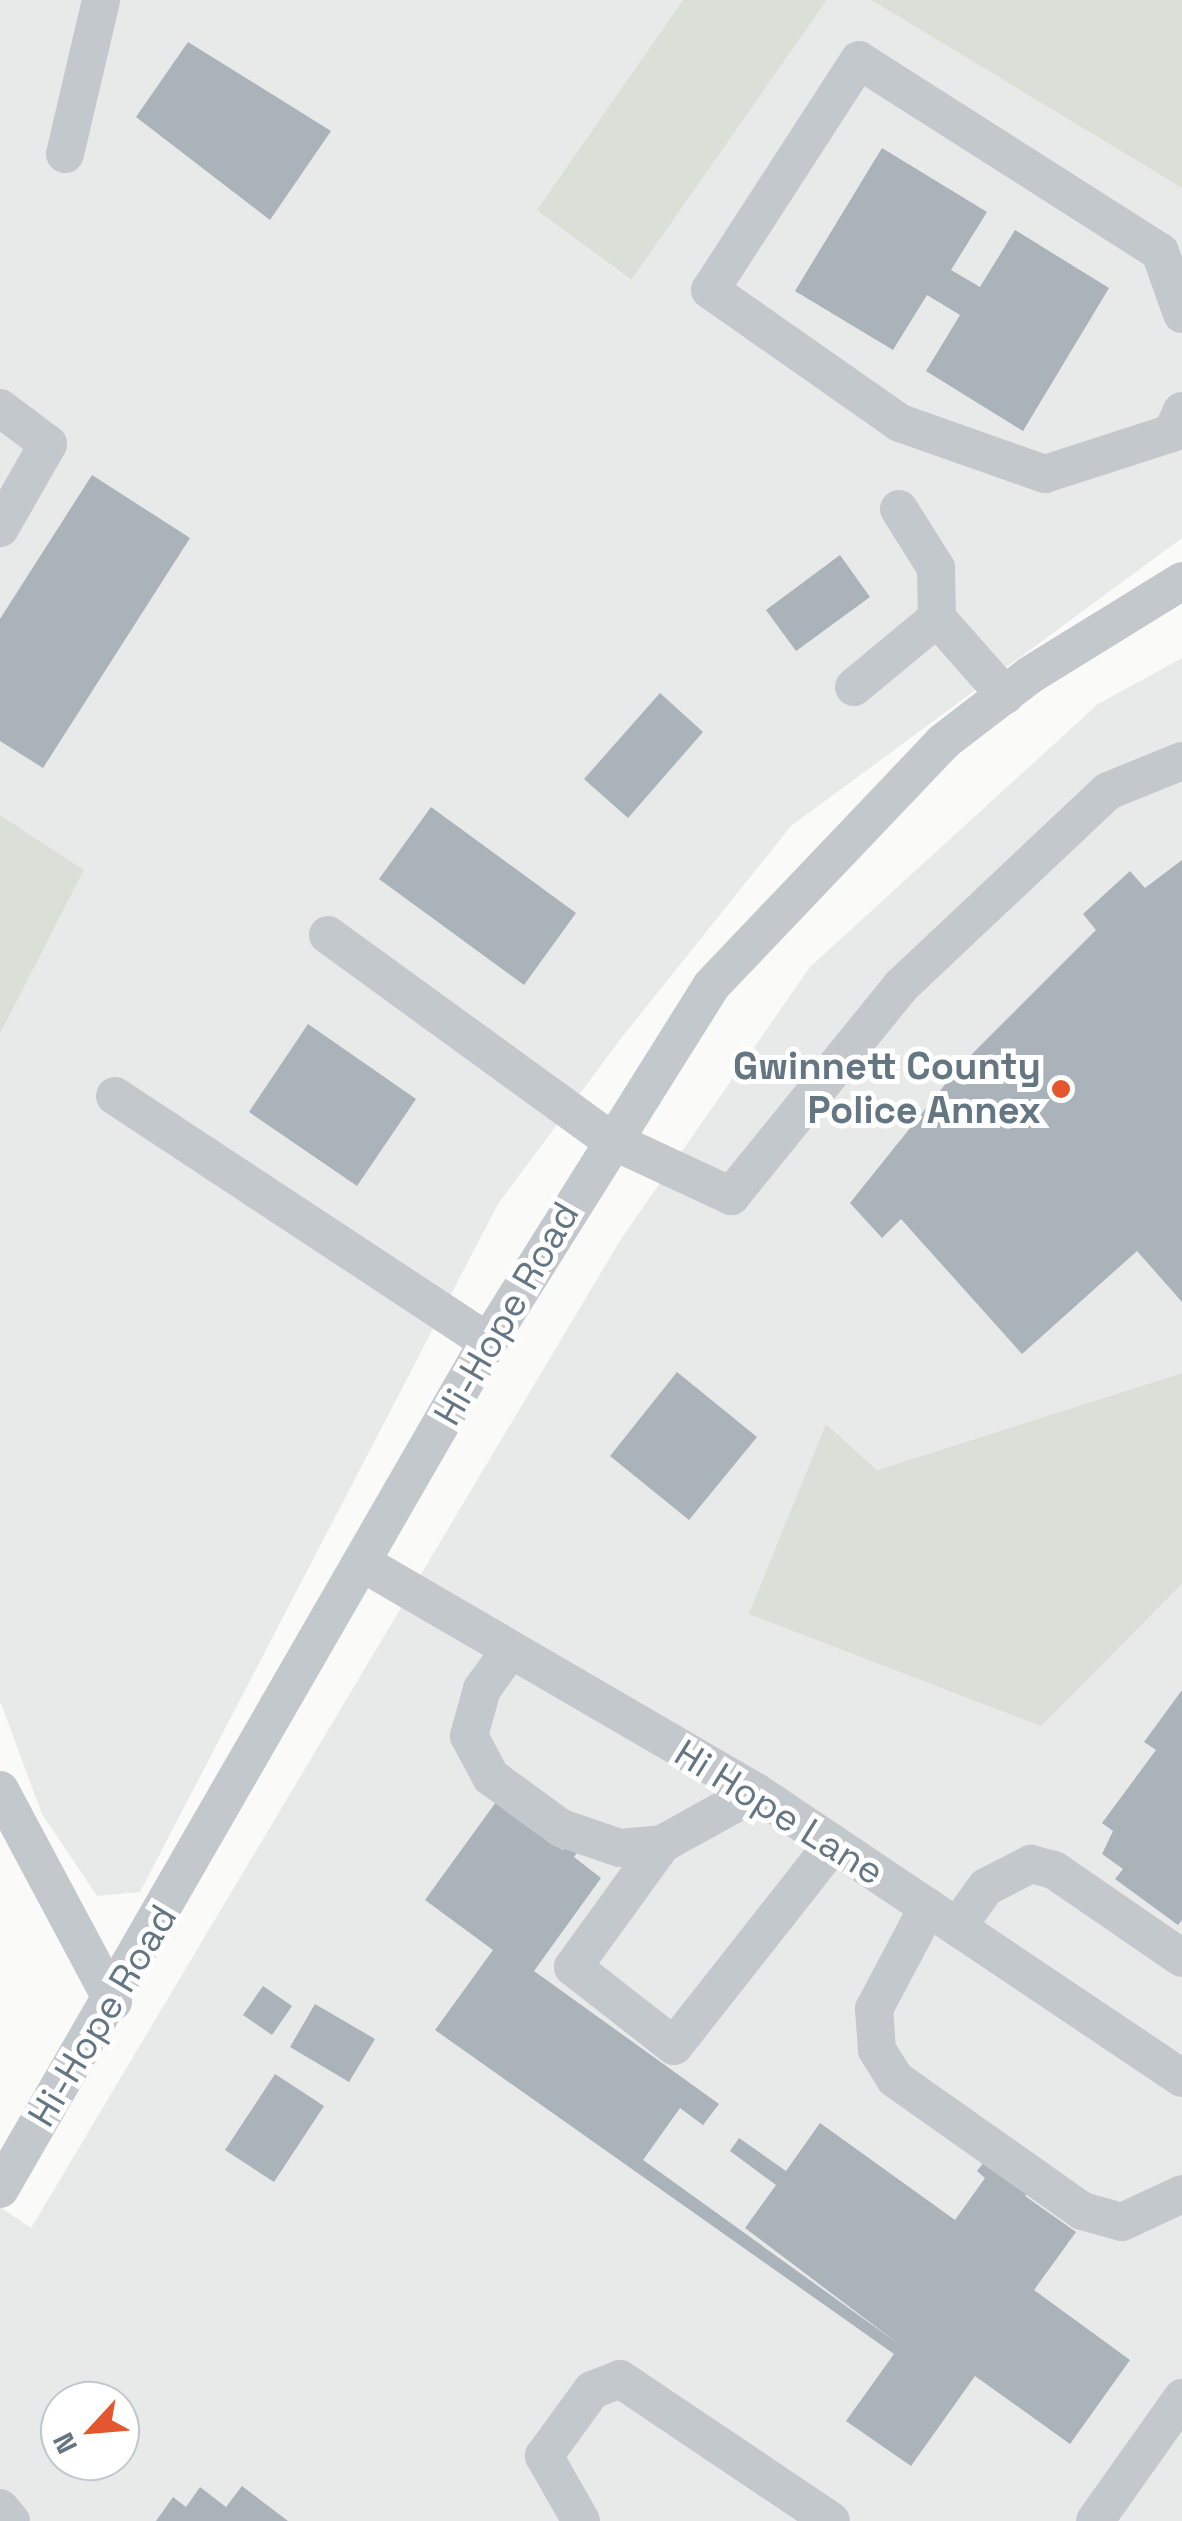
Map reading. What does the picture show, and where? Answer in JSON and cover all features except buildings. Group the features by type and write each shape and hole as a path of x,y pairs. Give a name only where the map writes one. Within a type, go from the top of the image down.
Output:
{"street":[{"path":"64,154 101,0"},
{"path":"1179,433 1046,474 900,423 710,290 859,60 1160,252 1182,314"},
{"path":"0,408 48,444 0,528"},
{"path":"898,509 936,568 937,618 1004,695"},
{"name":"Hi-Hope Road","path":"0,2189 114,2002 366,1565 488,1342 609,1139 711,986 787,897 1004,695 1182,581"},
{"path":"854,687 937,618"},
{"path":"328,936 609,1139 731,1196 901,986 1108,791 1182,762"},
{"path":"115,1096 488,1342"},
{"name":"Hi Hope Lane","path":"366,1565 508,1652 756,1792 1182,2078"},
{"path":"508,1652 482,1688 469,1736 491,1777 562,1828 620,1848 662,1844"},
{"path":"0,1790 114,2002"},
{"path":"756,1792 662,1844 635,1870 573,1967 674,2046 834,1844"},
{"path":"1182,1958 1054,1870 1031,1864 986,1887 943,1917 874,2008 877,2050 895,2078 1082,2211 1122,2222 1182,2194"},
{"path":"581,2521 544,2456 592,2390 620,2378 830,2521"},
{"path":"1095,2521 1182,2398"},
{"path":"0,2508 11,2521"}],"shaded area":[{"path":"0,0 683,0 538,210 630,280 827,0 871,0 1182,188 1182,538 791,826 622,1037 498,1204 140,1892 97,1896 42,1814 0,1701 0,1034 84,870 0,815"},
{"path":"683,0 827,0 631,280 537,210"},
{"path":"871,0 1182,0 1182,188"},
{"path":"1182,658 1182,1373 877,1470 826,1424 1041,1725 1182,1584 1182,2521 0,2521 0,2207 31,2228 621,1239 810,967 1098,704"},
{"path":"0,815 84,870 0,1034"},
{"path":"1182,1373 1182,1584 1041,1726 749,1614 826,1424 877,1470"}],"place":[{"name":"Gwinnett County Police Annex","path":"1061,1089"}]}
